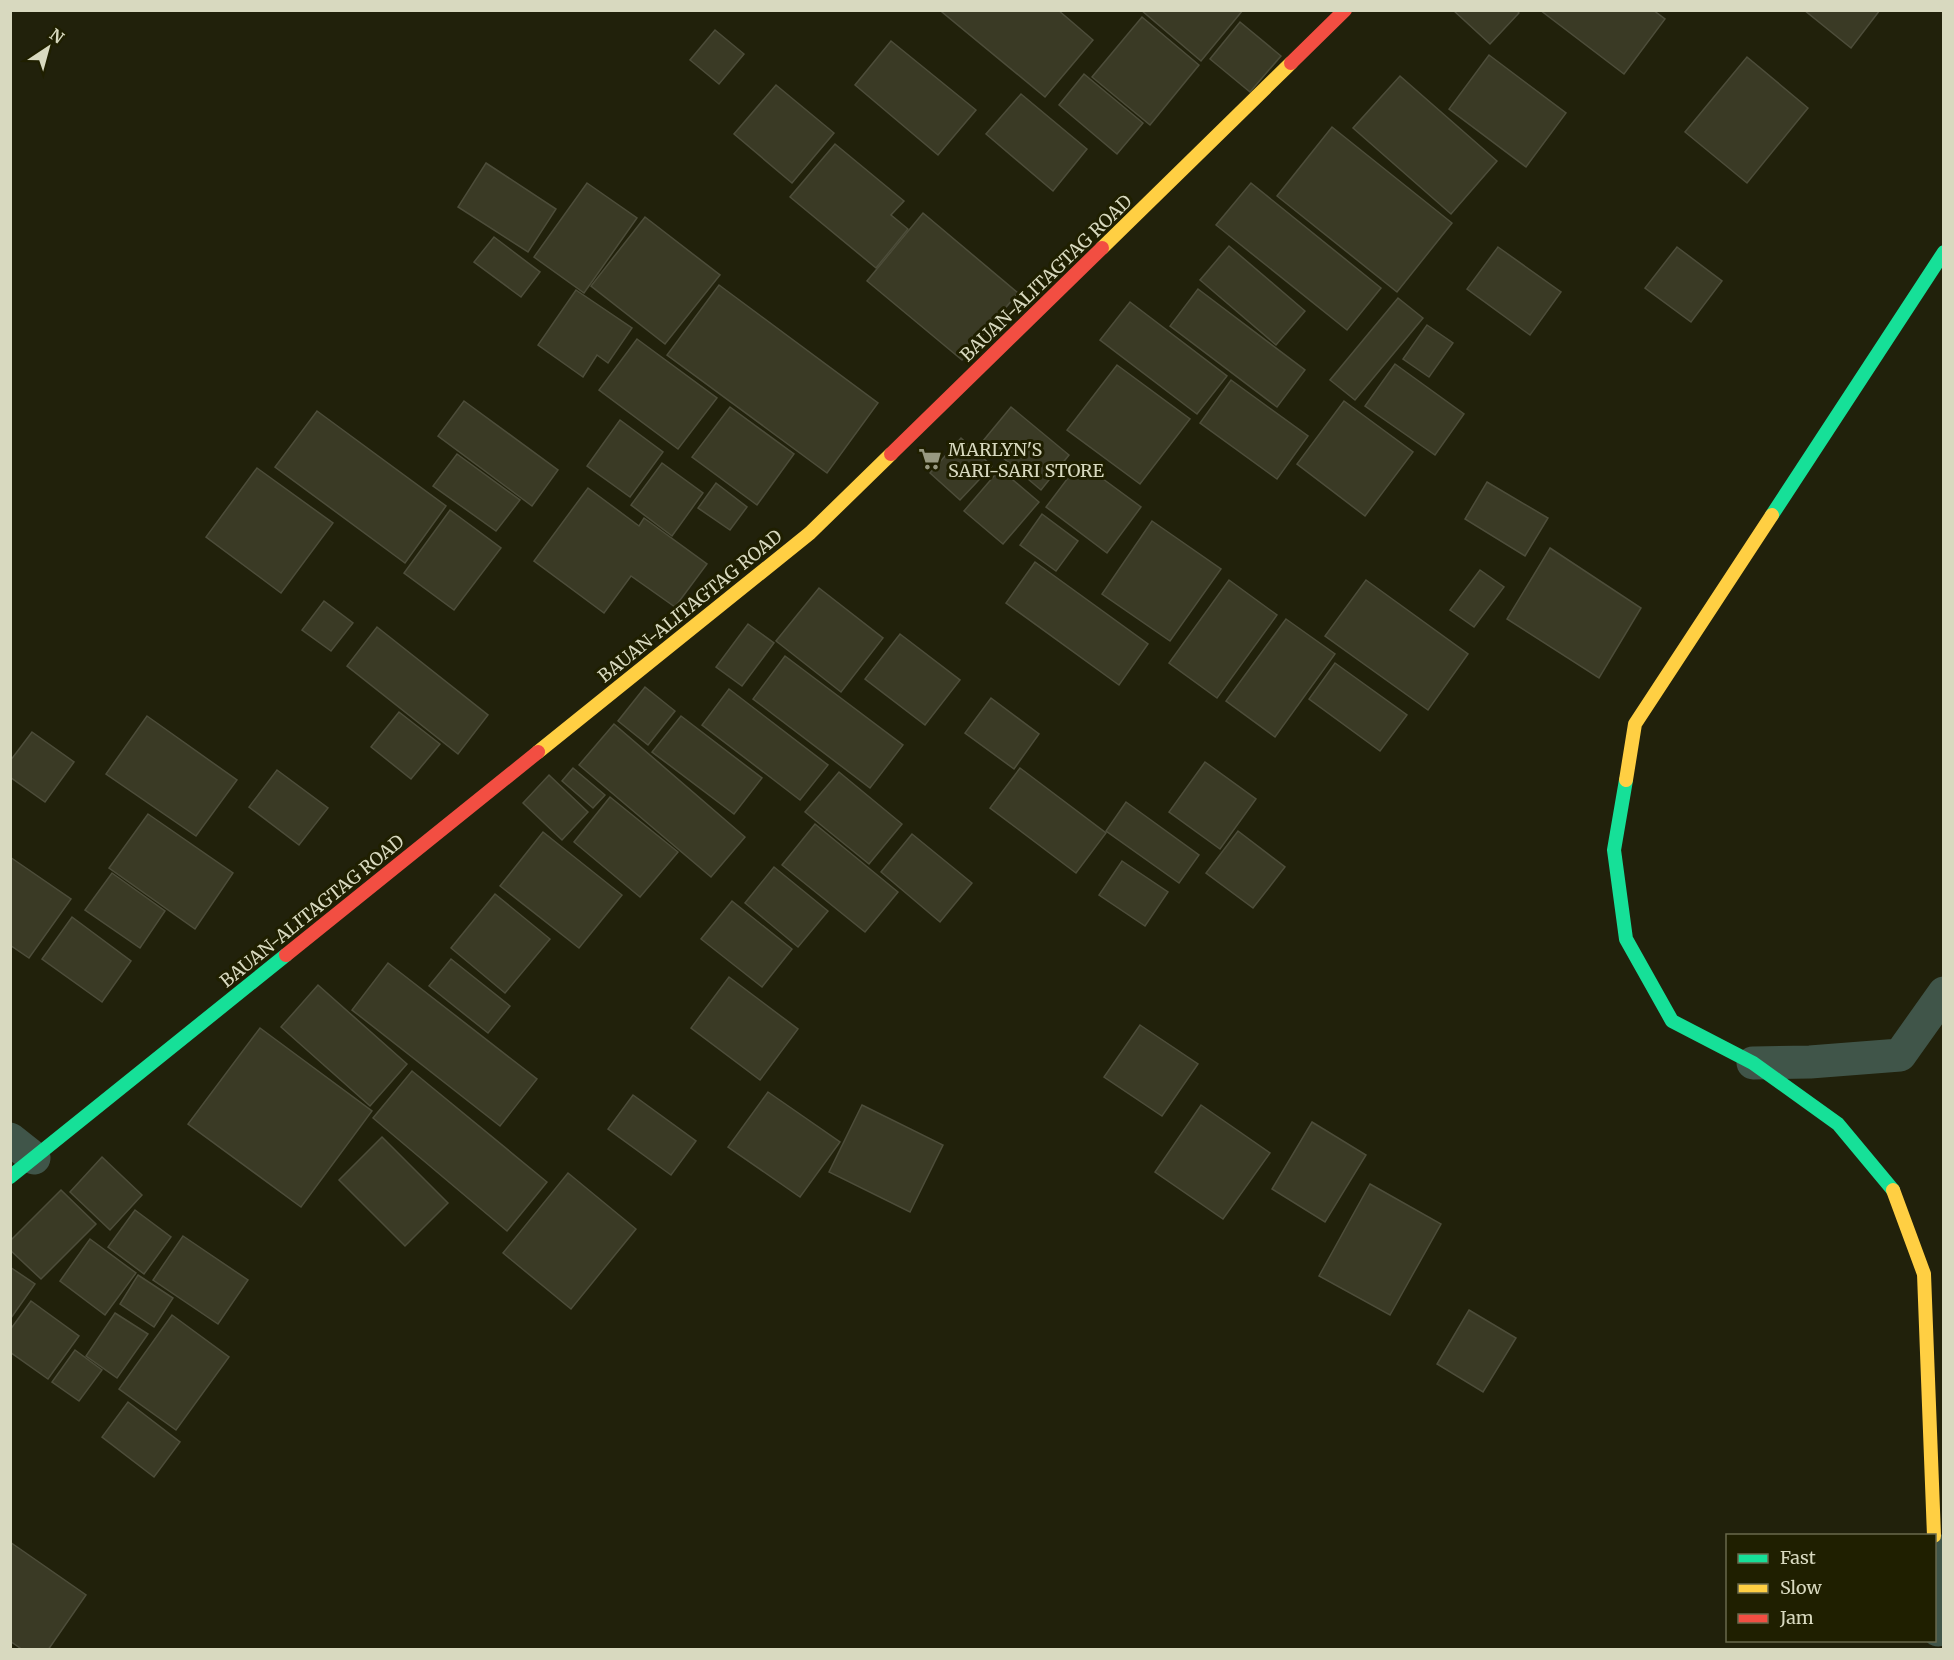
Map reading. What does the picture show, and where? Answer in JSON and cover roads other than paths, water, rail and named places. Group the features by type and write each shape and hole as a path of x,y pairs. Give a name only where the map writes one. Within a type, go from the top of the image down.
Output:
{"main road":[{"name":"BAUAN-ALITAGTAG ROAD","path":"18,1158 810,533 1345,10"},
{"path":"1934,1534 1924,1274 1892,1188 1838,1124 1753,1063 1672,1021 1626,939 1614,850 1635,724 1944,252"}],"street":[{"path":"1753,1063 1810,1062 1900,1055 1944,993"},
{"path":"1936,1576 1938,1630"}],"place":[{"name":"MARLYN'S SARI-SARI STORE","path":"930,459"}]}
